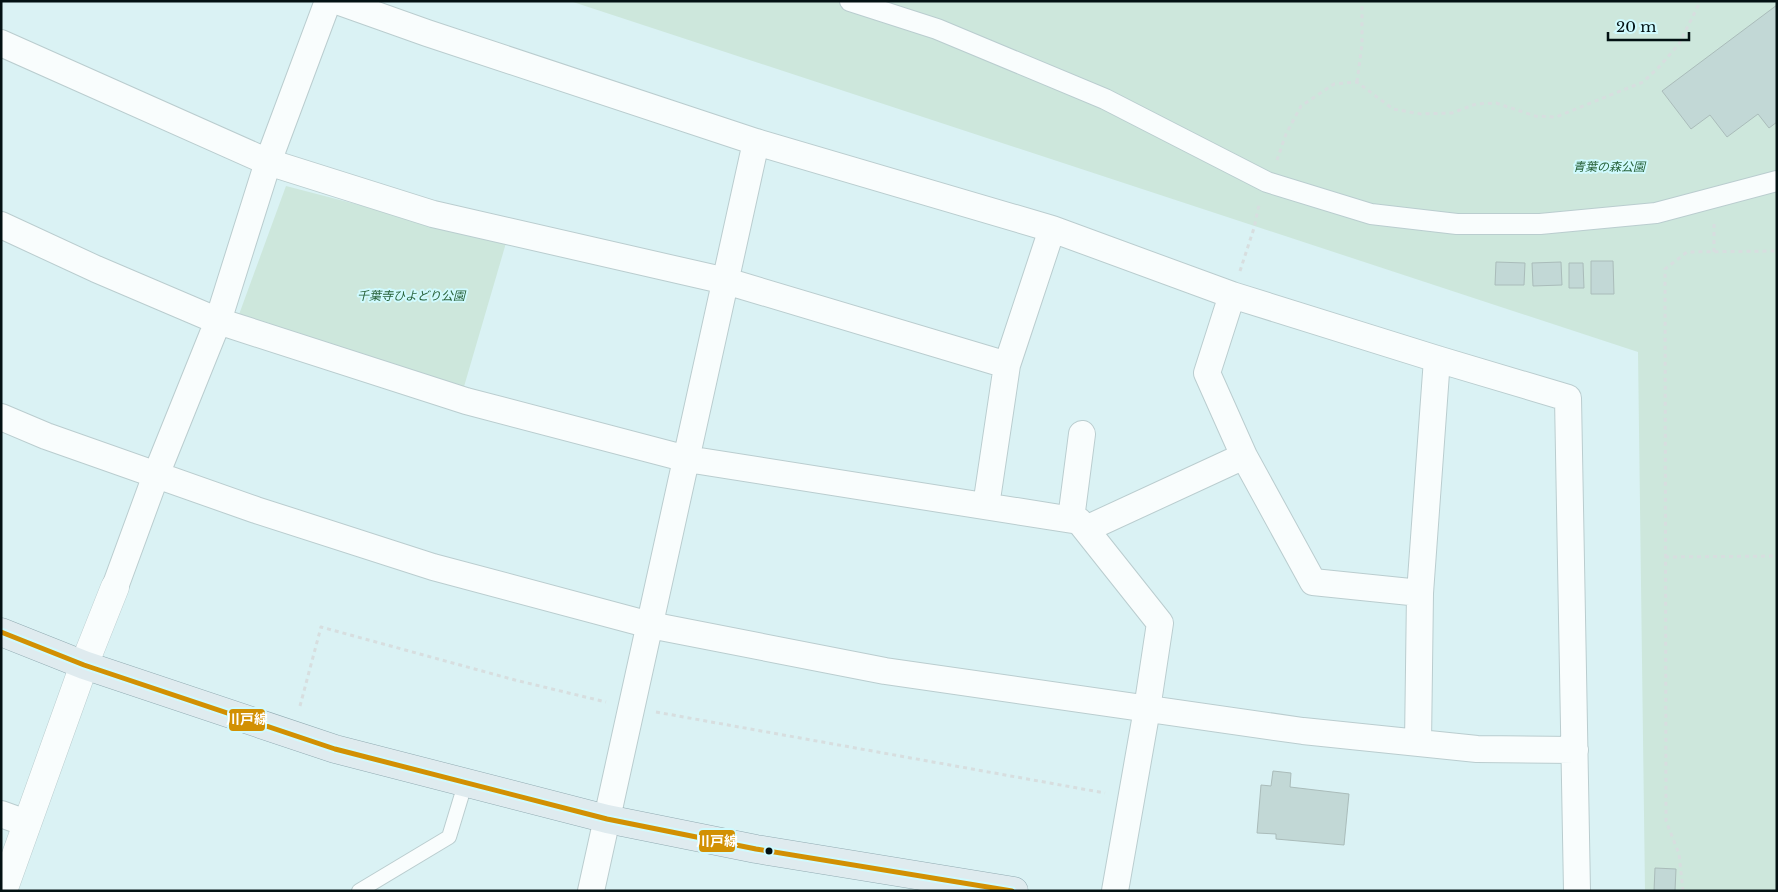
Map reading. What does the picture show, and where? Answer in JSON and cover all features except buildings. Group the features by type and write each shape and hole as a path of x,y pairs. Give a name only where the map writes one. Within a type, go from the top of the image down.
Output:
{"main road":[{"path":"1,632 84,665 335,749 466,781 607,819 756,849 1014,891"}],"street":[{"path":"3,891 84,665 156,475 218,321 268,162 328,1"},
{"path":"336,1 756,142 1052,229 1232,295 1568,398 1577,891"},
{"path":"850,1 938,29 1105,99 1267,182 1371,214 1457,224 1540,224 1656,213 1777,181"},
{"path":"1,43 268,162 433,214 726,281 1007,365"},
{"path":"591,891 756,142"},
{"path":"1,225 96,269 218,321 466,401 686,458 986,506 1078,524 1244,456"},
{"path":"986,506 1007,365 1052,229"},
{"path":"1232,295 1207,373 1244,456 1313,582 1420,593"},
{"path":"1418,743 1420,593 1437,359"},
{"path":"1,417 46,436 256,510 433,566 650,625 885,671 1303,731 1478,749 1575,750"},
{"path":"1082,434 1078,524 1160,623 1147,709 1114,891"},
{"path":"1,814 26,824"}],"lane":[{"path":"359,891 449,837 466,781"}],"path":[{"path":"1357,82 1362,44 1362,1"},
{"path":"1232,295 1254,228 1260,197 1286,134 1301,106 1334,84 1357,82 1392,109 1421,114 1452,113 1476,104 1496,103 1535,116 1556,117 1643,82 1658,68 1678,44 1699,1"},
{"path":"1683,891 1679,854 1666,822 1665,269 1687,252 1777,251"},
{"path":"1665,557 1777,556"},
{"path":"300,706 321,627 515,680 631,708 1131,797"}],"green space":[{"name":"青葉の森公園","path":"570,1 1777,1 1777,891 1645,891 1638,352"},
{"name":"千葉寺ひよどり公園","path":"286,186 506,243 463,390 237,320"}],"transit line":[{"name":"川戸線","path":"1,632 84,665 335,749 607,819 756,849 1012,891"}]}
